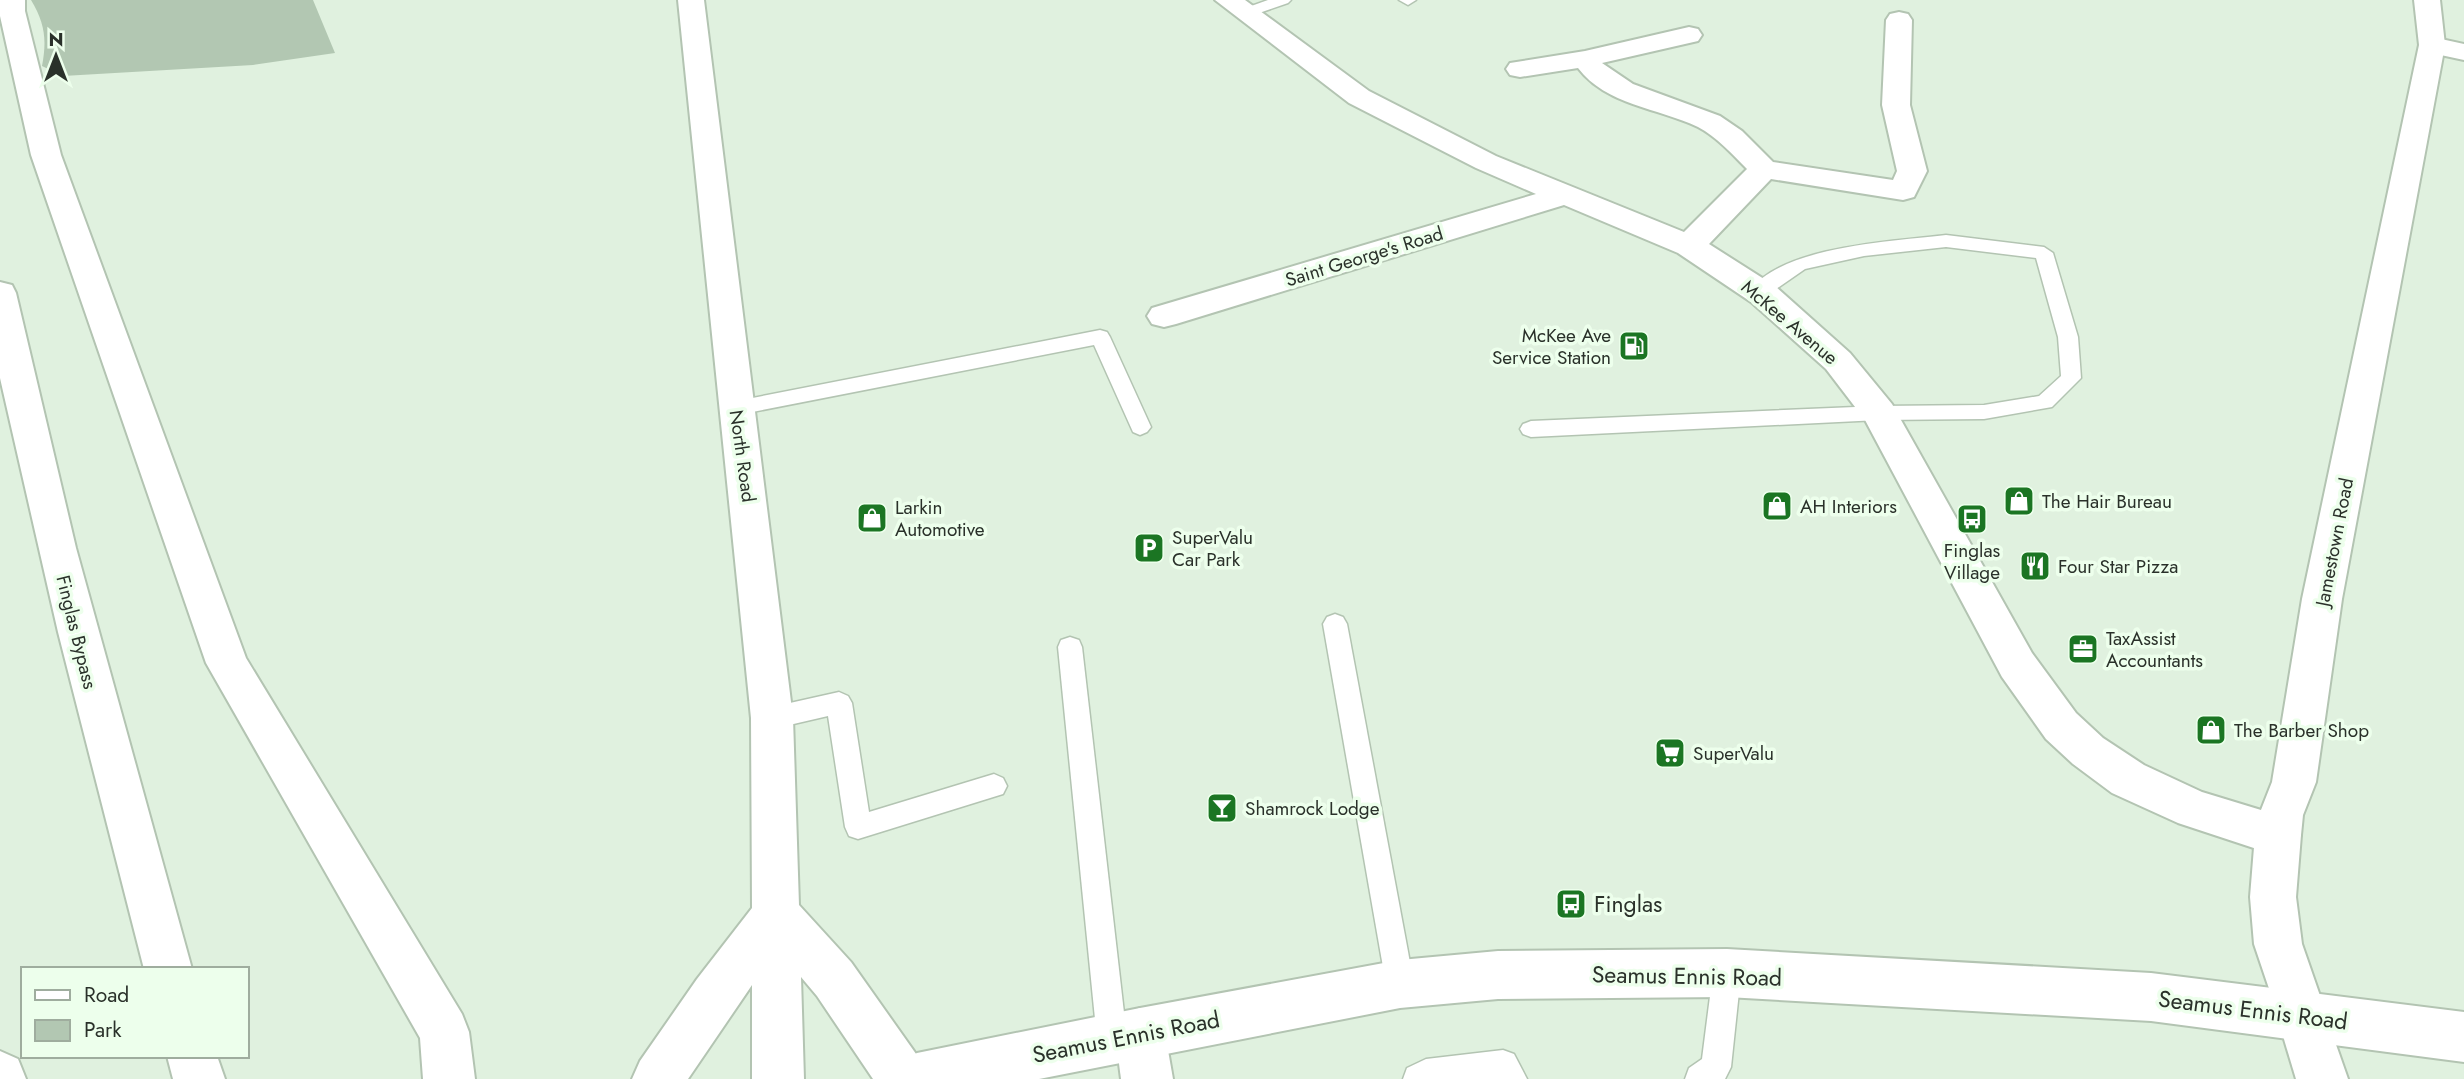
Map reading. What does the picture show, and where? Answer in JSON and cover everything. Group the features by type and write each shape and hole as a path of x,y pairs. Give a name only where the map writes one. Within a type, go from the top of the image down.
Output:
{"street":[{"path":"12,0 12,11 46,155 227,663 444,1032 449,1079"},
{"name":"North Road","path":"691,0 756,555 772,718 778,1079"},
{"name":"Jamestown Road","path":"2322,1079 2278,944 2273,897 2278,835 2281,815 2294,782 2322,599 2448,48 2427,0"},
{"name":"McKee Avenue","path":"1236,7 1359,97 1486,162 1689,246 1759,292 1838,361 1879,413 2017,665 2062,726 2088,751 2128,779 2164,797 2278,835"},
{"path":"1585,59 1592,72 1614,85 1711,123 1730,135 1764,169 1903,191 1912,171 1896,105 1899,20"},
{"path":"1520,69 1585,59 1689,35"},
{"path":"1689,246 1764,169"},
{"name":"Saint George's Road","path":"1164,316 1565,195"},
{"name":"Finglas Bypass","path":"0,293 20,395 74,625 167,967"},
{"path":"658,1079 714,996 776,914 834,979 903,1079"},
{"name":"Seamus Ennis Road","path":"917,1079 1133,1050 1400,984 1498,975 1727,973 2151,998 2464,1037"},
{"path":"193,1058 199,1079"}],"lane":[{"path":"1236,7 1283,0"},
{"path":"1531,429 1879,413 1984,412 2045,402 2071,378 2068,337 2044,253 1946,241 1864,250 1799,264 1759,292"},
{"path":"737,408 1100,337 1140,427"},
{"path":"1335,624 1400,984"},
{"path":"1070,647 1133,1050"},
{"path":"772,718 839,704 858,827 994,786"},
{"path":"1700,1079 1716,1067 1727,973"},
{"path":"1418,1079 1426,1074 1503,1065 1512,1079"}],"green space":[{"path":"31,0 313,0 335,53 253,65 63,76 42,66 44,32"}],"place":[{"name":"McKee Ave Service Station","path":"1634,346"},
{"name":"The Hair Bureau","path":"2019,501"},
{"name":"AH Interiors","path":"1777,506"},
{"name":"Larkin Automotive","path":"872,518"},
{"name":"Finglas Village","path":"1972,519"},
{"name":"SuperValu Car Park","path":"1149,548"},
{"name":"Four Star Pizza","path":"2035,566"},
{"name":"TaxAssist Accountants","path":"2083,649"},
{"name":"The Barber Shop","path":"2211,730"},
{"name":"SuperValu","path":"1670,753"},
{"name":"Shamrock Lodge","path":"1222,808"},
{"name":"Finglas","path":"1571,904"}]}
